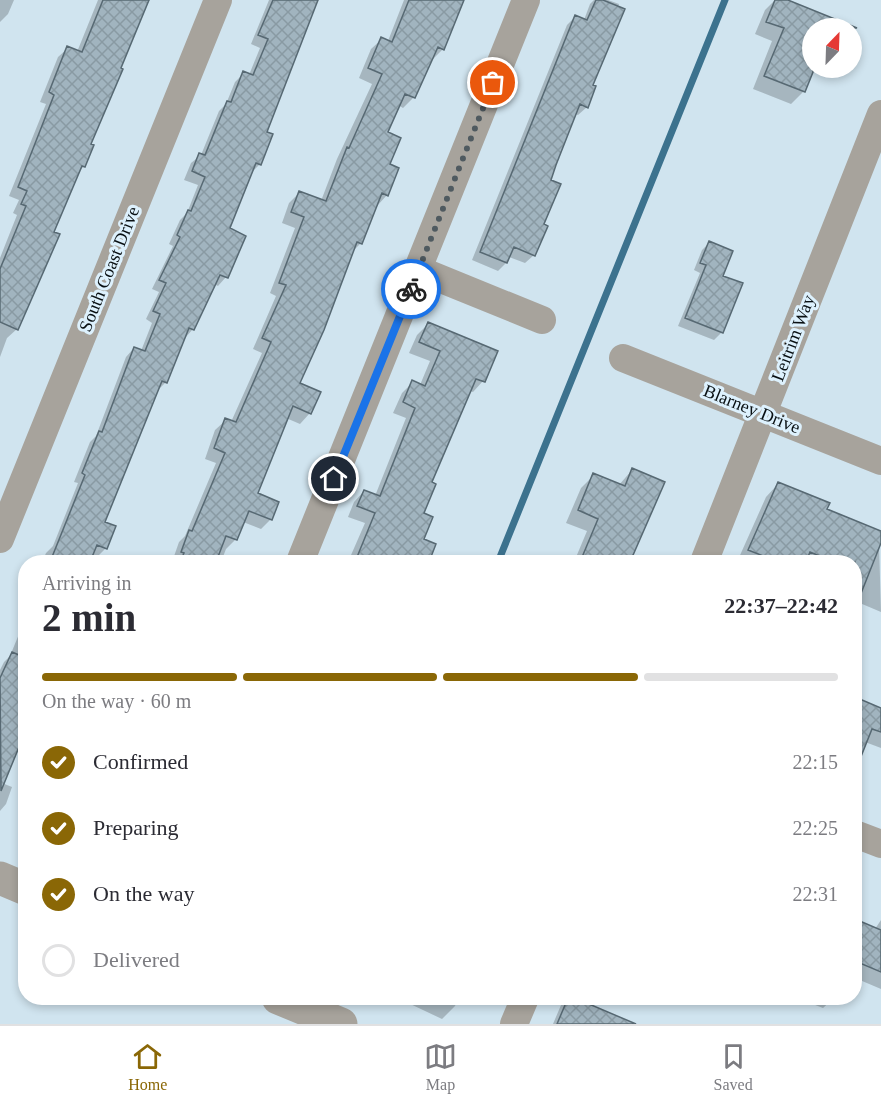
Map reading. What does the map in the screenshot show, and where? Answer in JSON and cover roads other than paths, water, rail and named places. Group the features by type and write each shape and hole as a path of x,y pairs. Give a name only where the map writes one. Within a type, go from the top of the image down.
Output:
{"street":[{"name":"South Coast Drive","path":"0,539 218,0"},
{"path":"303,555 526,0"},
{"name":"Leitrim Way","path":"707,555 881,114"},
{"path":"419,270 542,320"},
{"name":"Blarney Drive","path":"623,358 881,461"},
{"path":"862,837 881,844"},
{"path":"0,878 18,886"},
{"path":"296,1005 341,1024"},
{"path":"514,1024 522,1005"}],"waterway":[{"path":"501,555 725,0"}]}
